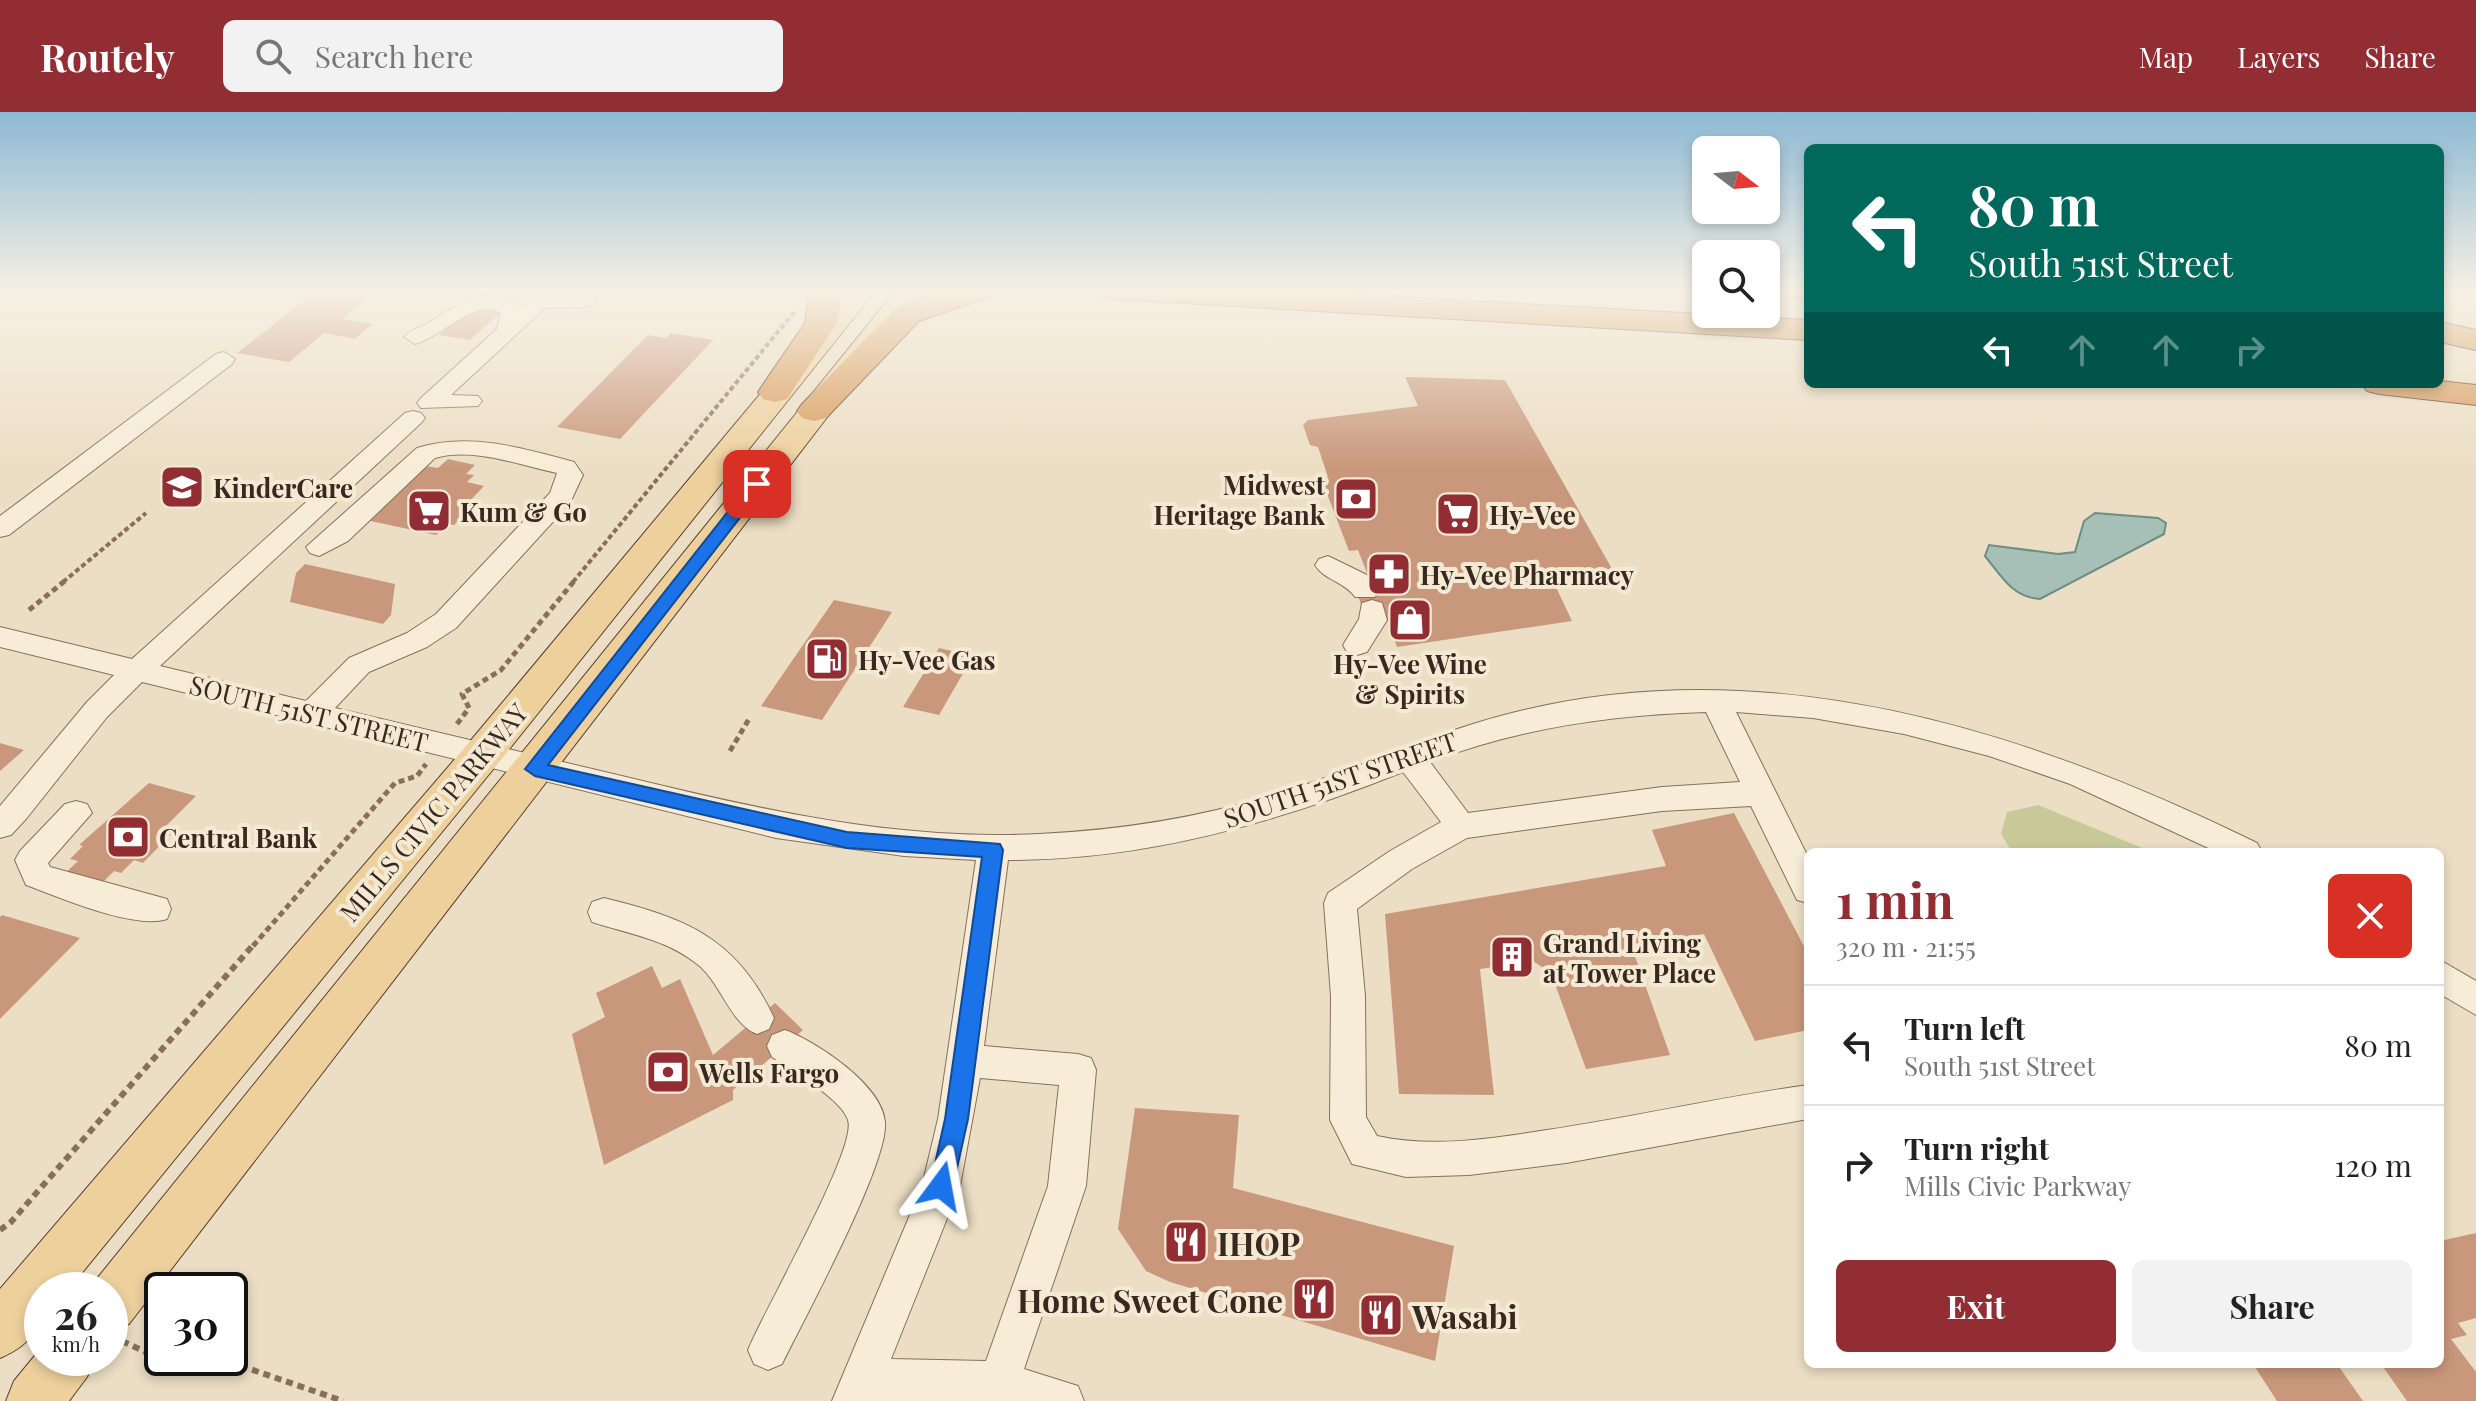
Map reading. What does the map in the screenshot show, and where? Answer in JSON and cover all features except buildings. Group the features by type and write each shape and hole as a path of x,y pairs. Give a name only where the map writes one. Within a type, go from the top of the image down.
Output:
{"highway":[{"path":"775,392 803,350"},
{"path":"814,411 873,350"},
{"path":"2444,374 2476,378"},
{"path":"2414,388 2476,395"}],"main road":[{"name":"MILLS CIVIC PARKWAY","path":"0,1331 481,756 811,350"},
{"name":"MILLS CIVIC PARKWAY","path":"128,1282 863,350"},
{"path":"0,1389 34,1401 54,1376"}],"street":[{"path":"470,401 429,403 487,350"},
{"path":"0,529 224,359"},
{"path":"0,826 18,810 80,725 413,418"},
{"path":"314,711 359,665 417,640 446,621 561,497 571,475 565,467 550,464 455,446 436,449 426,453 339,535 319,547"},
{"path":"1328,565 1358,581 1368,600 1373,620 1357,645"},
{"name":"SOUTH 51ST STREET","path":"0,637 314,711 535,769 847,840 993,850 1088,844 1215,823 1285,804 1408,756 1485,730 1543,716 1607,706 1716,702 1796,706 1865,716 2009,751 2121,792 2238,848"},
{"path":"1716,702 1804,882"},
{"path":"1408,756 1461,826"},
{"path":"1760,793 1662,799 1461,826 1401,860 1340,903 1348,996 1348,1120 1365,1151 1417,1161 1577,1145 1748,1109 1804,1102"},
{"path":"76,813 31,860 37,876 90,894 155,909"},
{"path":"993,850 956,1119 941,1186 858,1390 999,1382 1063,1401"},
{"path":"604,912 662,928 708,953 724,967 757,1018"},
{"path":"2444,978 2476,1000"},
{"path":"768,1350 856,1169 865,1144 867,1117 858,1100 785,1046"},
{"path":"964,1060 1078,1070 1067,1186 999,1382"}],"path":[{"path":"469,708 462,694 501,670 762,350"},
{"path":"29,610 146,513"},
{"path":"730,751 749,719"},
{"path":"0,1230 11,1222 395,783 417,776"},
{"path":"248,1368 343,1401"}],"green space":[{"path":"2038,805 2142,848 2010,848 2001,834 2007,812"}],"water":[{"path":"2095,513 2158,518 2166,523 2164,534 2040,599 2015,590 1985,556 1989,545 2058,554 2075,552 2084,521"}],"place":[{"name":"KinderCare","path":"182,487"},
{"name":"Midwest Heritage Bank","path":"1356,499"},
{"name":"Kum & Go","path":"429,511"},
{"name":"Hy-Vee","path":"1458,514"},
{"name":"Hy-Vee Pharmacy","path":"1389,574"},
{"name":"Hy-Vee Wine & Spirits","path":"1410,620"},
{"name":"Hy-Vee Gas","path":"827,659"},
{"name":"Central Bank","path":"128,837"},
{"name":"Grand Living at Tower Place","path":"1512,957"},
{"name":"Wells Fargo","path":"668,1072"},
{"name":"IHOP","path":"1186,1242"},
{"name":"Home Sweet Cone","path":"1314,1299"},
{"name":"Wasabi","path":"1381,1315"}],"route":[{"path":"757,484 535,769 847,840 993,850 956,1119 941,1186"}]}
